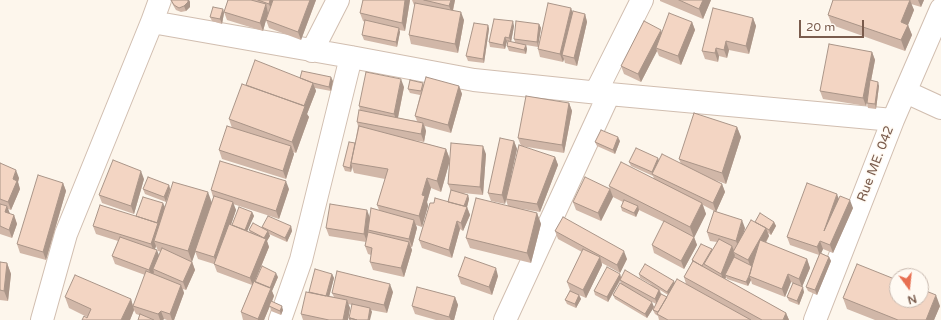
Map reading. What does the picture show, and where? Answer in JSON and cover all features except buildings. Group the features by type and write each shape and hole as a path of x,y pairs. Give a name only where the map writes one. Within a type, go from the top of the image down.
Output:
{"street":[{"path":"42,320 66,234 160,0"},
{"path":"312,51 338,0"},
{"path":"505,320 642,0"},
{"name":"Rue ME. 042","path":"822,318 893,120 941,9"},
{"path":"152,22 474,80 893,120"},
{"path":"280,320 301,260 351,57"},
{"path":"906,92 941,108"}]}
